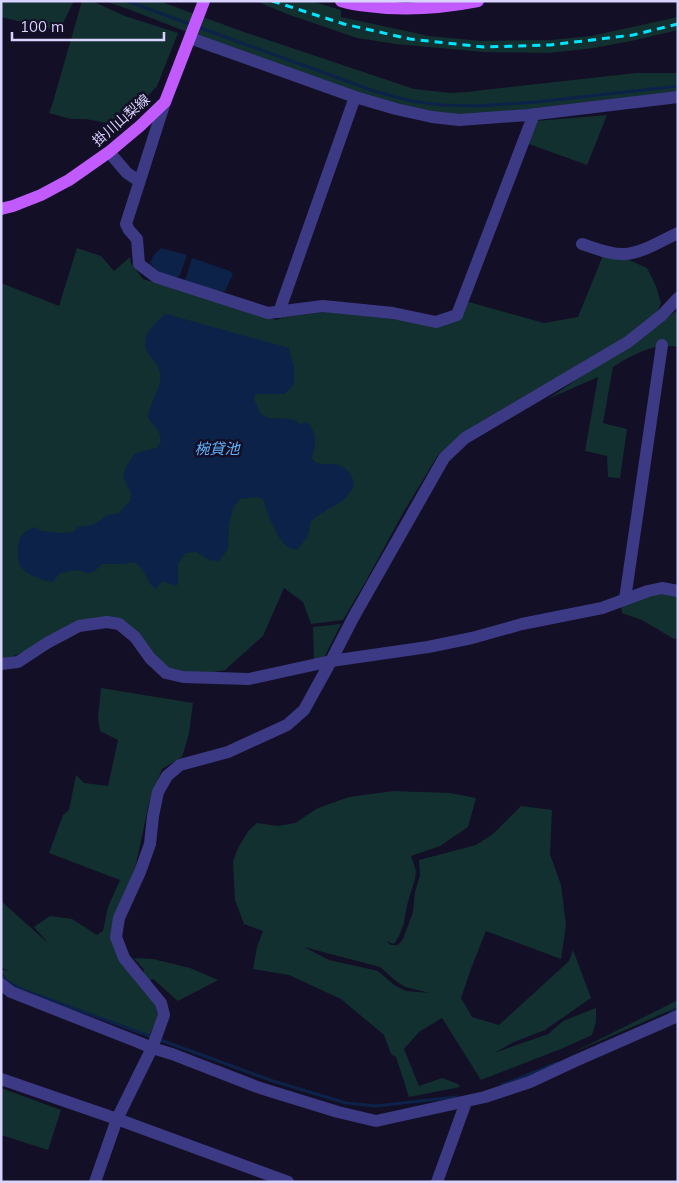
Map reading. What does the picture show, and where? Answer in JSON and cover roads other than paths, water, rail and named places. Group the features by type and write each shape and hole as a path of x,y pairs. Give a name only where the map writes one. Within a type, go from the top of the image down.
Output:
{"main road":[{"path":"341,1 387,8 456,6 478,1"},
{"name":"掛川山梨線","path":"1,209 56,188 69,180 109,152 165,102 202,7"}],"street":[{"path":"191,36 356,96 396,109 432,117 459,120 534,114 678,97"},
{"path":"279,312 356,96"},
{"path":"165,102 126,224 136,239 140,264 156,277 268,313 323,306 393,312 436,322 458,315 534,114"},
{"path":"109,152 127,173 139,182"},
{"path":"582,244 608,252 623,254 636,252 678,233"},
{"path":"95,1182 117,1119 152,1048 164,1015 162,1004 124,958 116,937 119,918 140,872 150,844 158,792 167,776 180,765 228,752 287,725 304,710 353,618 444,458 465,438 628,342 678,298"},
{"path":"625,599 662,345"},
{"path":"1,664 18,662 47,643 79,626 107,622 119,624 135,637 150,658 166,673 183,677 249,679 331,661 428,647 472,638 522,624 602,608 662,588 678,591"},
{"path":"1,984 11,992 152,1048 260,1088 376,1121 466,1102 530,1082 678,1016"},
{"path":"1,1079 117,1119 288,1182"},
{"path":"437,1182 466,1102"}],"water":[{"path":"161,248 187,255 177,279 159,272 150,264 153,256"},
{"path":"192,258 230,271 233,274 225,291 220,293 185,280"},
{"name":"椀貸池","path":"166,314 289,348 294,368 294,384 285,394 255,394 254,399 260,413 268,418 293,419 300,424 307,422 313,431 315,439 312,458 316,463 337,464 344,468 352,477 354,487 344,500 311,521 308,536 297,550 285,545 281,540 273,526 263,499 257,497 240,499 233,508 229,526 228,549 219,561 210,560 196,552 186,553 178,563 178,584 176,586 162,581 156,589 135,562 102,564 94,572 86,573 77,570 60,573 53,582 33,576 21,567 19,562 19,542 26,531 34,527 42,531 73,532 78,527 93,525 108,515 119,513 130,501 131,493 123,477 125,469 134,454 156,448 161,442 159,432 148,418 160,384 160,373 146,349 145,343 148,332"}],"waterway":[{"path":"127,1 192,25"},
{"path":"198,27 374,91 411,101 442,105 477,106 537,102 678,86"},
{"path":"1,975 6,981 21,989 152,1037"},
{"path":"670,1013 678,1009"},
{"path":"158,1039 273,1081 346,1103 376,1106 456,1097"},
{"path":"502,1085 557,1063"}],"railway":[{"path":"272,1 344,24 410,39 484,47 550,45 633,35 678,24"}]}
